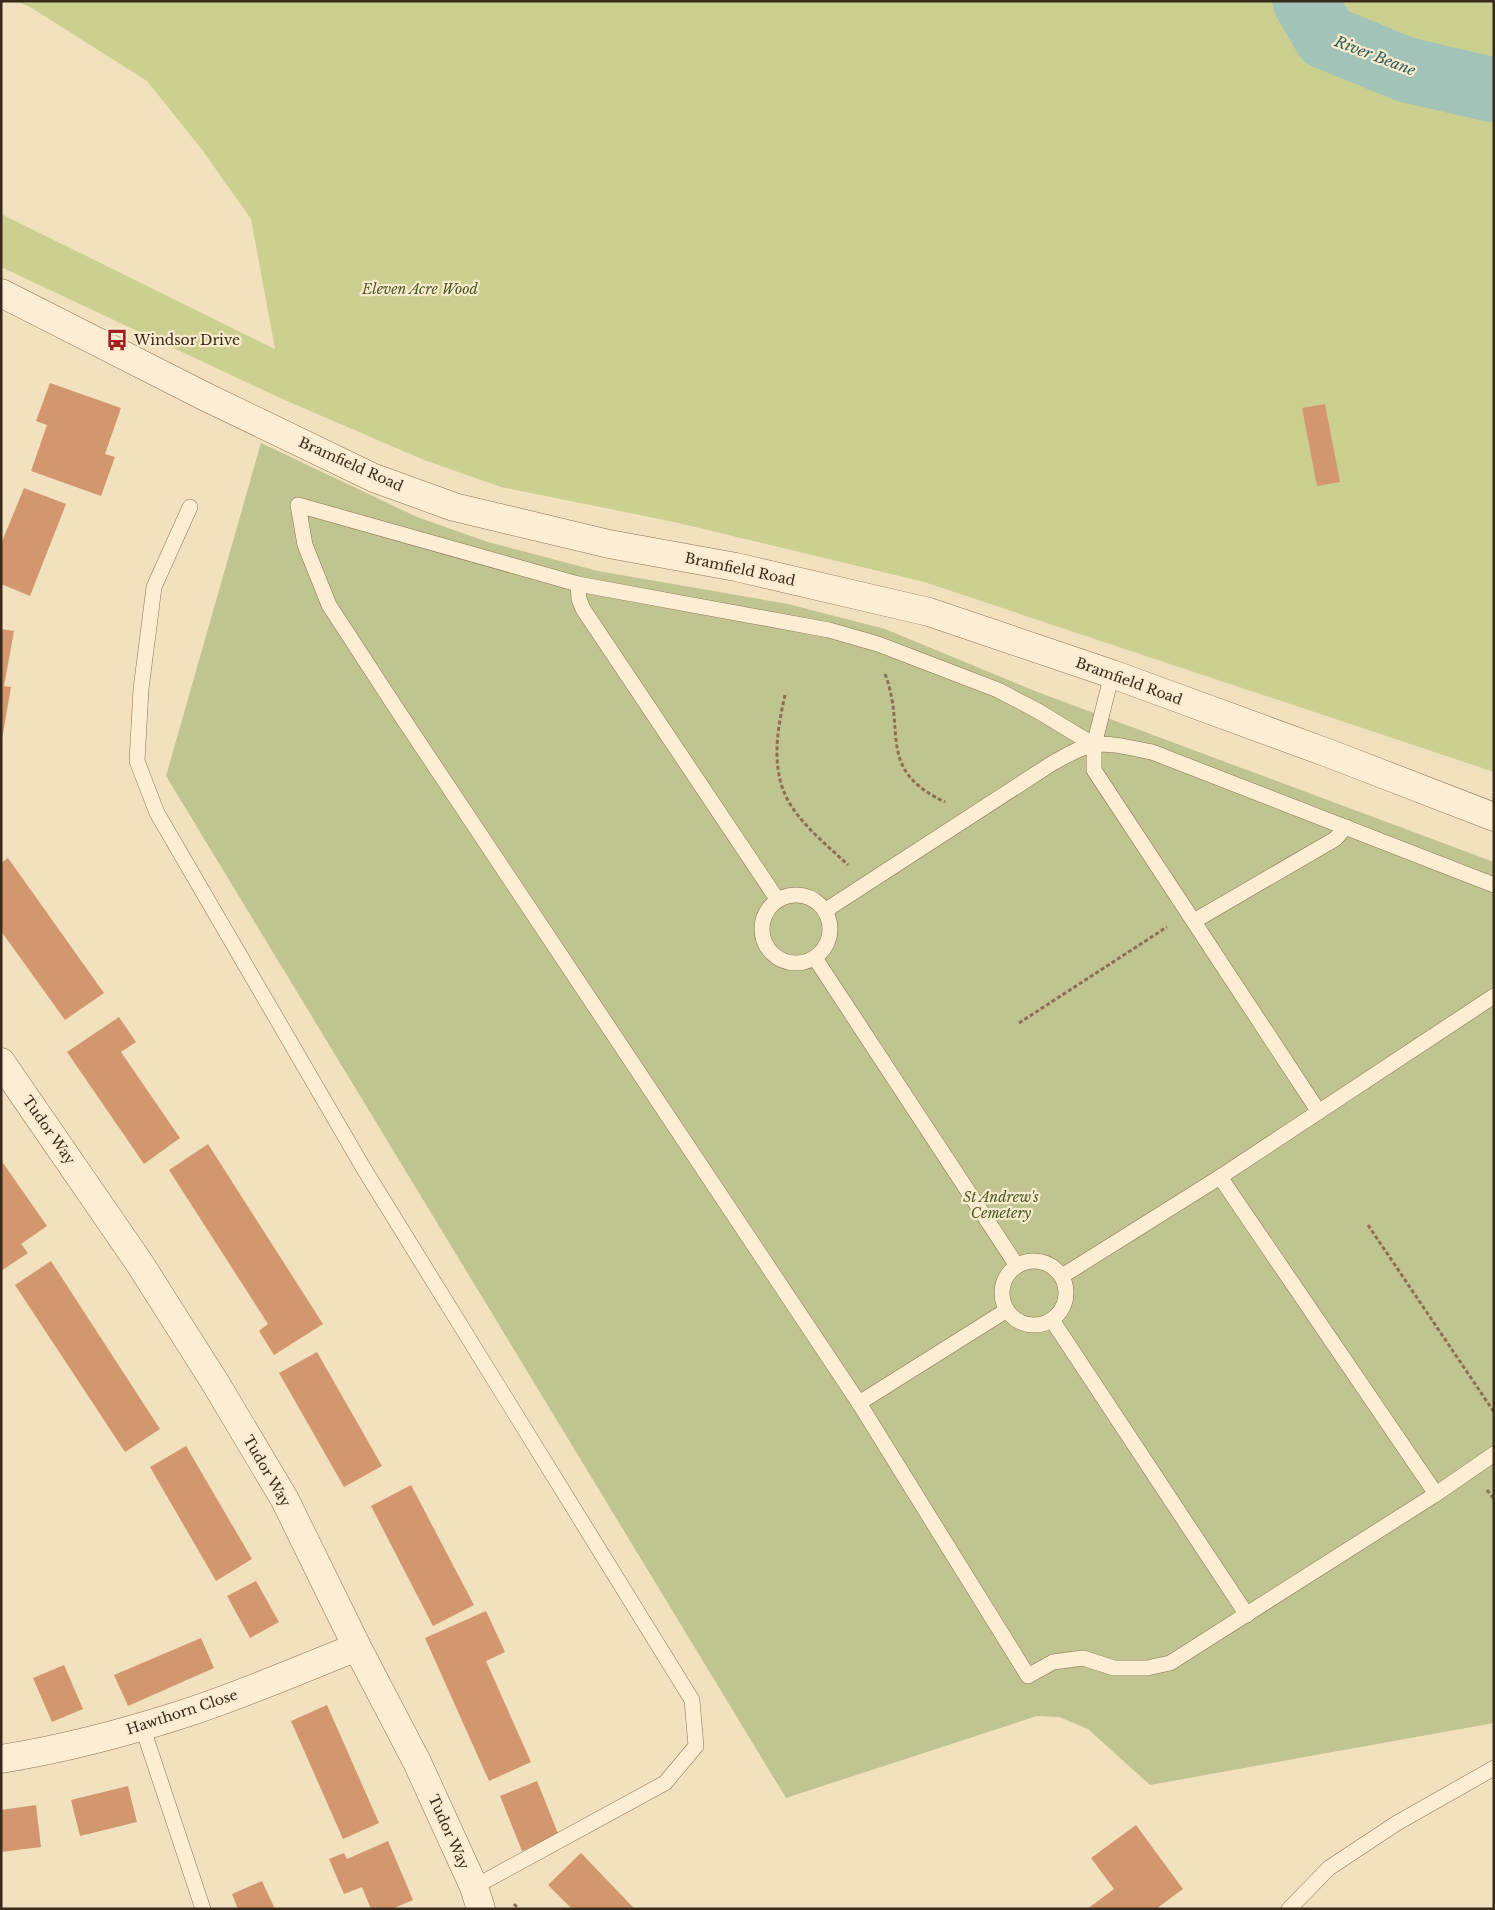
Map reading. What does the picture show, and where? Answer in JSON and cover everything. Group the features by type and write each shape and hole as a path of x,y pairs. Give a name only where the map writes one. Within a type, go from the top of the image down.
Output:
{"street":[{"name":"Bramfield Road","path":"1,293 204,396 374,478 454,507 609,544 736,567 929,612 1112,674 1328,753 1494,817"},
{"name":"Tudor Way","path":"1,1062 135,1256 216,1384 285,1500 417,1762 478,1898"},
{"name":"Hawthorn Close","path":"1,1759 41,1752 184,1714 358,1647"}],"lane":[{"path":"1094,745 1038,711 998,690 863,640 828,630 578,584 298,505 305,545 330,605 398,711 859,1403 1028,1676 1053,1662 1083,1658 1114,1668 1147,1668 1170,1663 1436,1494 1494,1454"},
{"path":"190,506 154,586 141,689 137,760 157,813 364,1169 692,1700 696,1746 665,1782 478,1898"},
{"path":"578,584 579,599 583,609 777,899"},
{"path":"1112,674 1094,745 1094,770 1319,1112"},
{"path":"826,910 1051,764 1074,752 1094,745 1120,746 1152,752 1494,885"},
{"path":"1191,917 1335,839 1346,827"},
{"path":"790,894 804,895 816,900 826,910 830,922 830,936 825,948 815,958 789,963 776,958 767,948 762,935 762,921 767,909 777,899 790,894"},
{"path":"815,958 1017,1266"},
{"path":"1062,1276 1220,1177 1494,996"},
{"path":"1220,1177 1436,1494"},
{"path":"1028,1261 1041,1262 1053,1266 1062,1276 1066,1287 1066,1300 1061,1311 1052,1320 1040,1325 1028,1325 1016,1320 1007,1310 1003,1299 1003,1287 1008,1275 1017,1266 1028,1261"},
{"path":"859,1403 1007,1310"},
{"path":"1052,1320 1247,1615"},
{"path":"142,1726 204,1909"},
{"path":"1289,1909 1329,1868 1398,1823 1494,1768"}],"path":[{"path":"863,640 882,667 890,687 898,756 905,772 917,785 937,797 975,813"},
{"path":"785,695 778,724 776,753 780,779 789,803 811,830 866,883"},
{"path":"1019,1023 1191,917"},
{"path":"1368,1225 1494,1412"}],"green space":[{"name":"Eleven Acre Wood","path":"15,1 1277,1 1326,58 1361,74 1458,95 1436,74 1439,59 1373,35 1327,6 1327,1 1494,1 1494,772 924,582 674,522 501,487 424,460 280,398 1,267 1,214 275,349 251,219 203,151 147,81 30,7"},
{"name":"St Andrew's Cemetery","path":"261,443 417,517 488,542 598,571 788,604 885,629 1035,691 1494,862 1494,1723 1150,1785 1088,1729 1059,1717 1037,1716 786,1798 166,776"}],"water":[{"path":"1277,1 1327,1 1327,6 1298,24"}],"building":[{"path":"50,383 121,408 105,454 115,457 101,496 31,471 47,425 36,421"},
{"path":"1325,404 1340,482 1317,486 1302,408"},
{"path":"24,488 66,504 30,596 1,584 1,544"},
{"path":"1,629 14,631 4,686 11,687 2,739"},
{"path":"8,858 104,993 65,1020 1,931 1,863"},
{"path":"119,1017 136,1042 121,1052 180,1138 144,1164 67,1052"},
{"path":"208,1144 323,1324 274,1355 259,1331 268,1324 169,1170"},
{"path":"1,1160 47,1226 21,1244 28,1253 1,1271"},
{"path":"51,1261 160,1429 125,1452 15,1285"},
{"path":"317,1352 382,1466 344,1487 279,1373"},
{"path":"186,1446 252,1559 216,1581 150,1467"},
{"path":"411,1485 474,1605 433,1626 371,1506"},
{"path":"256,1581 279,1622 250,1638 227,1596"},
{"path":"486,1611 505,1652 486,1661 531,1762 489,1781 425,1638"},
{"path":"201,1638 214,1668 128,1706 114,1675"},
{"path":"64,1665 83,1709 52,1722 33,1678"},
{"path":"327,1705 379,1823 343,1839 291,1721"},
{"path":"537,1781 559,1836 522,1851 500,1796"},
{"path":"128,1786 137,1822 80,1836 71,1800"},
{"path":"36,1805 41,1847 1,1852 1,1810"},
{"path":"1136,1825 1183,1889 1156,1909 1087,1909 1114,1889 1091,1858"},
{"path":"388,1841 413,1900 392,1909 371,1909 362,1887 344,1894 329,1859 344,1853 347,1859"},
{"path":"581,1853 635,1909 572,1909 548,1885"},
{"path":"262,1881 275,1909 238,1909 232,1894"}],"waterway":[{"name":"River Beane","path":"1305,1 1326,37 1407,70 1494,90"}],"place":[{"name":"Windsor Drive","path":"117,340"}]}
